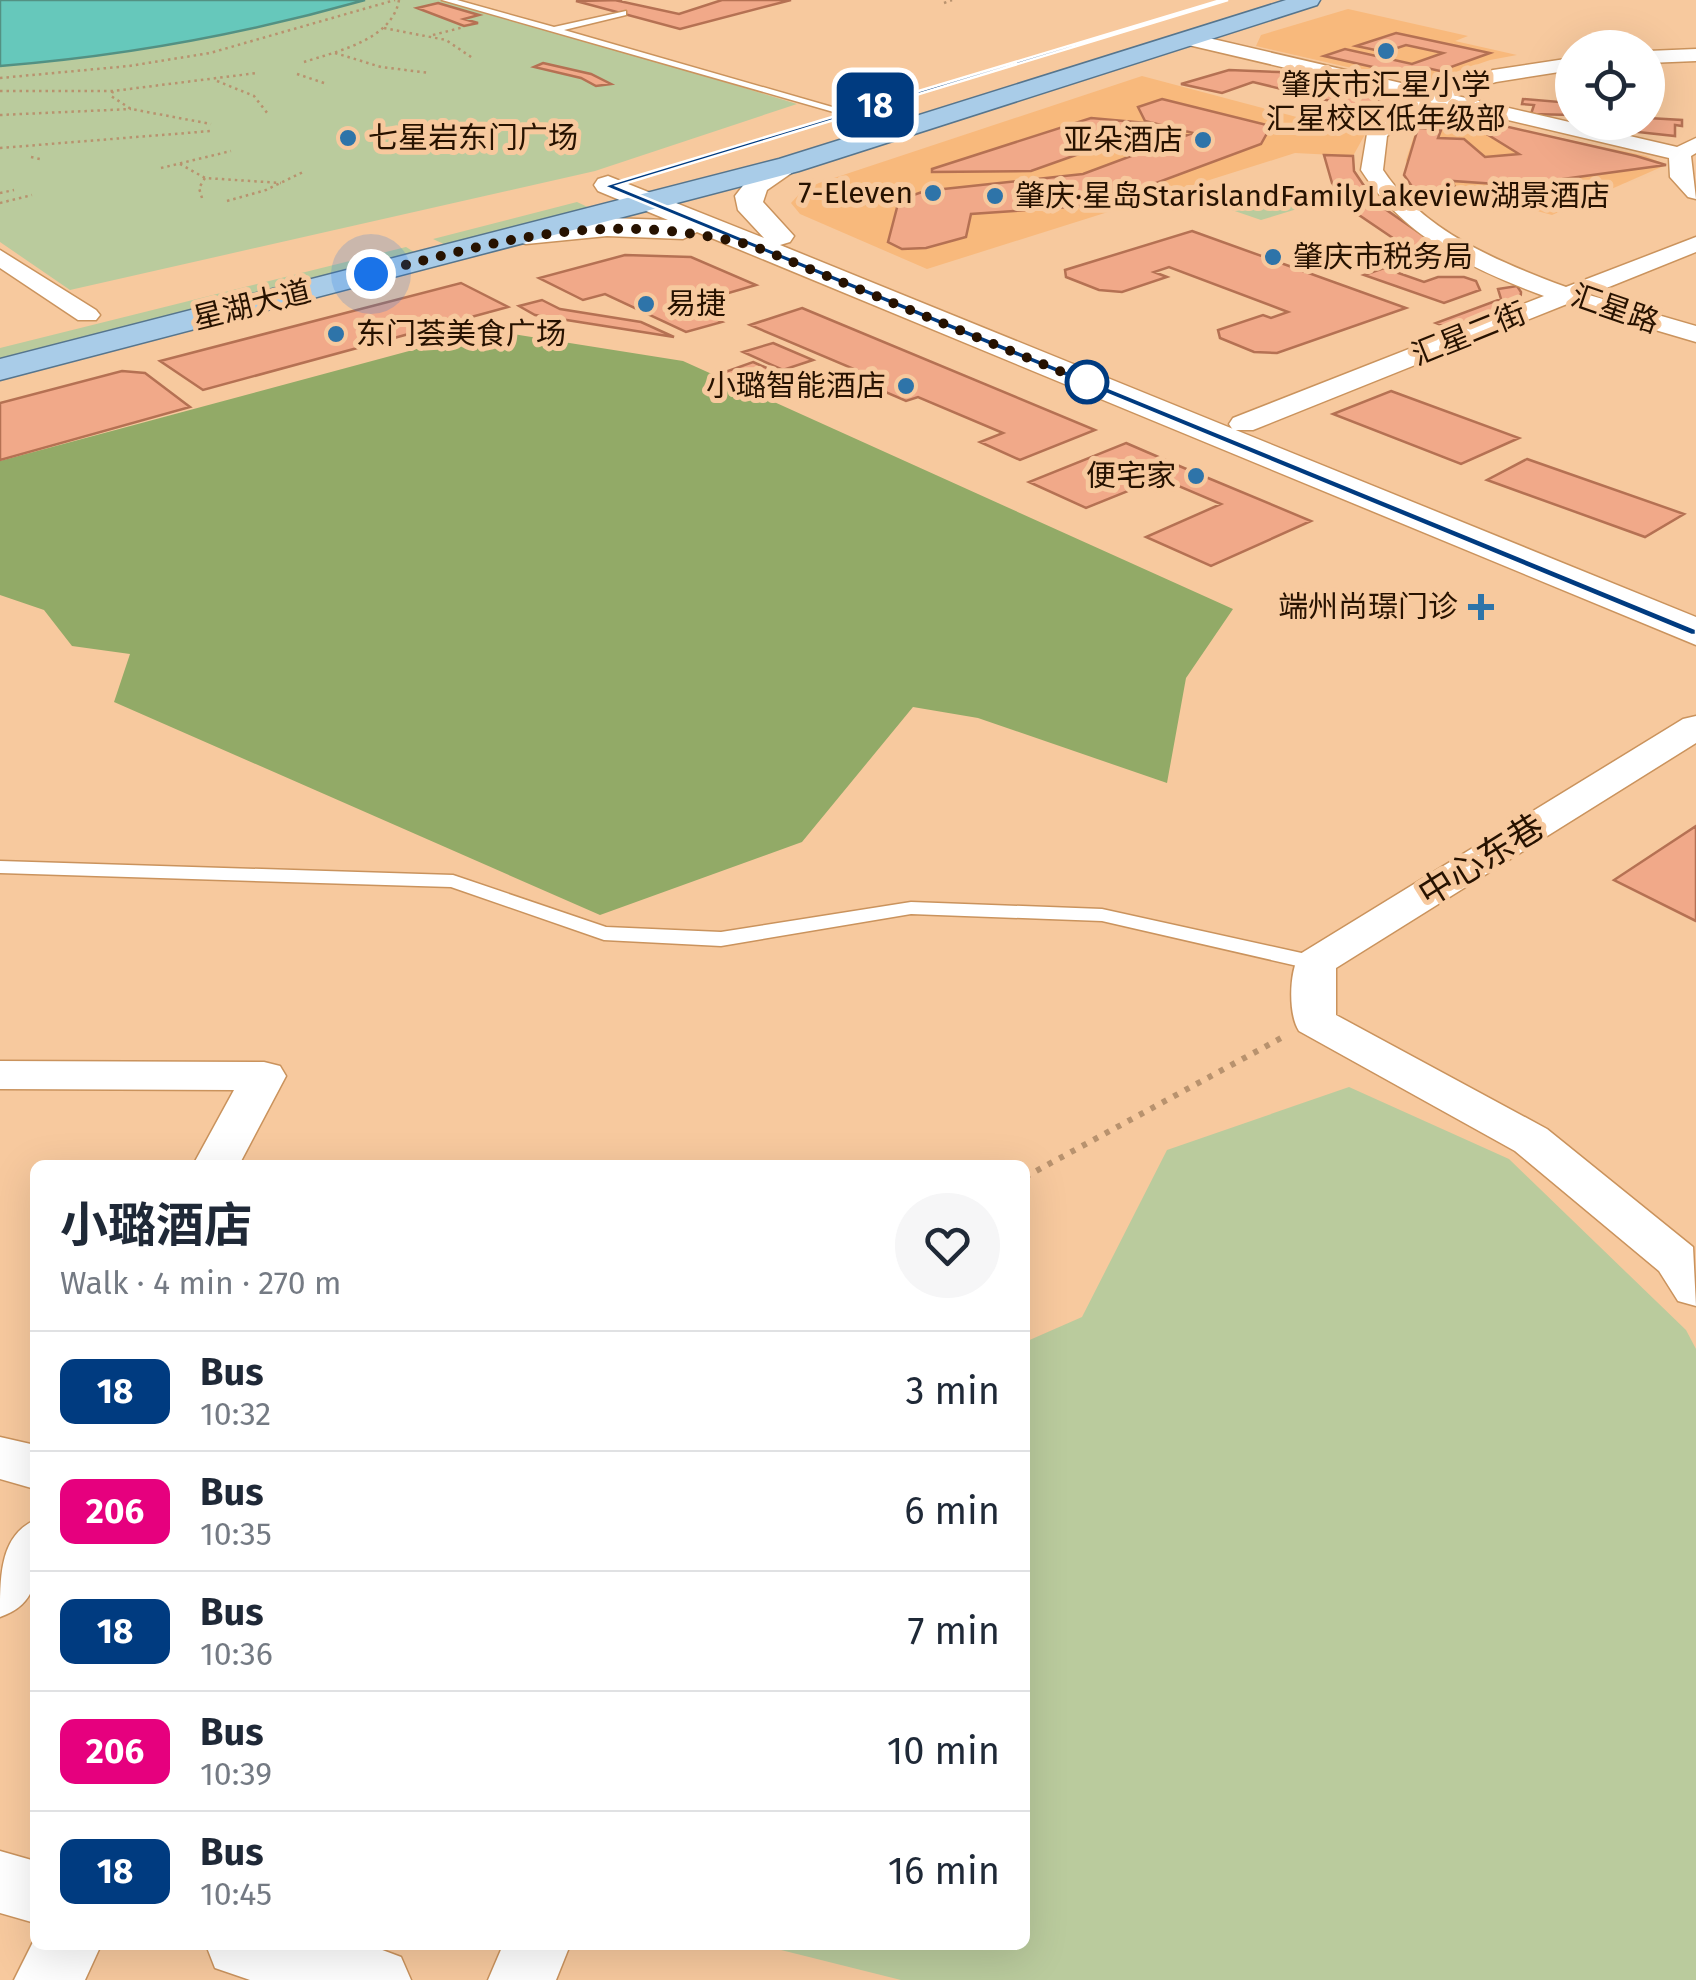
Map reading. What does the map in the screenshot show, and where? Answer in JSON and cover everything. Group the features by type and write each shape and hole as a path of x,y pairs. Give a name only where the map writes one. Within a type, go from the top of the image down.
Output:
{"main road":[{"name":"星湖大道","path":"0,370 526,235 663,190 789,164 1310,0"},
{"path":"941,85 992,101"},
{"path":"795,129 858,110"},
{"path":"765,241 748,204 748,195 753,187 789,164"},
{"name":"星湖大道","path":"35,328 620,182 663,190"},
{"path":"663,190 765,241 1043,354 1696,632"},
{"path":"526,235 639,226 765,241"},
{"path":"403,238 434,258"},
{"path":"1043,354 1243,424 1696,607"}],"street":[{"path":"1187,39 1426,97 1688,149 1681,177 1696,192"},
{"path":"1665,56 1696,55"},
{"path":"1426,97 1555,66"},
{"name":"汇星路","path":"1426,97 1405,108 1376,134 1372,170 1392,200 1427,229 1472,256 1569,294 1696,334"},
{"name":"汇星二街","path":"1243,424 1696,244"},
{"path":"0,257 87,315"},
{"name":"中心东巷","path":"1315,963 1696,727"},
{"path":"1315,963 1314,1021 1531,1140 1676,1259 1696,1288"},
{"path":"0,1075 264,1076 219,1160"},
{"path":"0,1458 30,1466"},
{"path":"0,1594 30,1550"},
{"path":"0,1882 30,1891"},
{"path":"48,1980 65,1950"},
{"path":"259,1950 377,1980"},
{"path":"522,1980 534,1950"}],"lane":[{"path":"447,0 858,110"},
{"path":"553,30 623,13"},
{"path":"0,867 453,882 604,933 721,939 911,908 1102,914 1315,963"}],"path":[{"path":"0,78 113,68 210,53 397,0 395,18 384,28 304,62"},
{"path":"944,2 952,0"},
{"path":"384,28 446,40 474,59"},
{"path":"334,52 381,67 430,72"},
{"path":"0,91 113,91 258,73"},
{"path":"298,74 327,84"},
{"path":"215,80 263,102 268,114"},
{"path":"113,91 112,96 130,109"},
{"path":"0,116 130,109 211,128 0,148"},
{"path":"161,168 231,151"},
{"path":"31,157 40,159"},
{"path":"180,164 205,178 280,183"},
{"path":"227,201 303,172"},
{"path":"202,198 199,188 205,178"},
{"path":"0,193 14,190"},
{"path":"0,202 32,195"},
{"path":"1030,1174 1314,1021"}],"shaded area":[{"name":"肇庆市汇星小学 汇星校区低年级部","path":"1348,9 1468,36 1455,41 1517,55 1490,60 1421,84 1256,46 1261,35"},
{"path":"1142,76 1312,121 1368,129 1353,156 1295,153 927,269 800,214 791,203 802,191 819,183"},
{"path":"1490,123 1555,137 1555,140 1646,156 1666,165 1552,215 1489,198 1418,197 1406,160 1417,127"}],"green space":[{"name":"七星岩东门广场","path":"0,0 456,0 797,104 595,171 70,290 0,242"},
{"path":"1284,190 1320,202 1261,220 1226,208"},
{"path":"577,202 592,209 448,246 433,239"},
{"path":"406,247 414,252 235,303 0,362 0,348"},
{"path":"487,330 683,361 1233,609 1186,678 1167,783 978,718 913,707 802,842 600,915 114,702 130,654 72,646 44,610 0,595 0,461"},
{"path":"1349,1087 1509,1159 1686,1330 1696,1349 1696,1980 901,1980 781,1950 1030,1950 1030,1340 1082,1317 1167,1150"}],"water":[{"path":"0,0 365,0 184,42 0,66"}],"building":[{"path":"622,0 619,1 679,14 722,0 791,0 680,29 576,1"},
{"path":"438,3 479,15 464,19 478,23 464,26 417,8"},
{"path":"1396,33 1490,53 1440,71 1427,68 1408,75 1324,56 1345,49 1412,64 1443,53 1406,45 1385,52 1356,46"},
{"path":"543,63 591,74 611,84 596,86 581,78 534,67"},
{"path":"1229,70 1279,72 1388,98 1359,108 1253,82 1222,93 1181,84"},
{"path":"1162,99 1271,126 1261,144 1097,205 971,214 966,237 926,248 902,249 888,242 899,200 925,191 1083,174 1193,133 1145,121 1138,107"},
{"path":"1523,99 1555,102 1555,115 1531,114 1534,105 1522,104"},
{"path":"1091,118 1155,127 1031,171 932,172 932,169"},
{"path":"1665,119 1682,120 1682,126 1675,125 1675,136 1665,135"},
{"path":"1491,123 1666,165 1563,179 1539,187 1452,181 1458,193 1486,193 1493,198 1422,201 1404,175 1418,128 1441,130 1438,138 1464,139 1485,157 1519,154 1477,128"},
{"path":"1324,155 1353,156 1354,171 1375,202 1437,245 1412,251 1356,213 1332,183"},
{"path":"1192,231 1406,308 1277,353 1254,352 1220,338 1218,330 1263,315 1271,318 1288,312 1169,267 1154,272 1167,277 1122,292 1099,290 1066,277 1065,270"},
{"path":"625,255 691,257 756,285 687,305 722,322 686,332 605,294 583,300 539,278"},
{"path":"1384,268 1424,282 1438,277 1464,277 1476,281 1480,290 1444,303 1364,275"},
{"name":"东门荟美食广场","path":"461,283 508,307 203,390 160,361"},
{"path":"1517,286 1521,292 1520,305 1454,330 1436,323 1501,299 1498,289"},
{"path":"542,300 560,309 641,322 674,337 535,315 519,306"},
{"path":"802,308 1095,430 1020,460 980,442 1003,433 918,397 906,401 867,384 880,380 750,325"},
{"path":"773,343 813,360 783,370 743,352"},
{"path":"753,362 778,373 748,384 722,373"},
{"path":"122,371 145,373 190,407 0,460 0,403"},
{"path":"1391,391 1519,438 1461,464 1333,414"},
{"path":"1126,443 1311,521 1211,566 1146,537 1221,504 1160,478 1086,508 1029,482"},
{"path":"1527,459 1684,514 1645,537 1487,480"},
{"path":"1696,826 1696,921 1614,880"}],"bus line":[{"name":"18","path":"1224,0 608,186 1696,632"}],"place":[{"name":"肇庆市汇星小学 汇星校区低年级部","path":"1386,51"},
{"name":"七星岩东门广场","path":"348,138"},
{"name":"亚朵酒店","path":"1203,140"},
{"name":"7-Eleven","path":"933,193"},
{"name":"肇庆·星岛StarislandFamilyLakeview湖景酒店","path":"995,196"},
{"name":"肇庆市税务局","path":"1273,257"},
{"name":"易捷","path":"646,304"},
{"name":"东门荟美食广场","path":"336,334"},
{"name":"小璐智能酒店","path":"906,386"},
{"name":"便宅家","path":"1196,476"},
{"name":"端州尚璟门诊","path":"1481,607"}],"route":[{"path":"371,274 526,235 607,227 669,228 751,245 1094,385 1087,382"}]}
